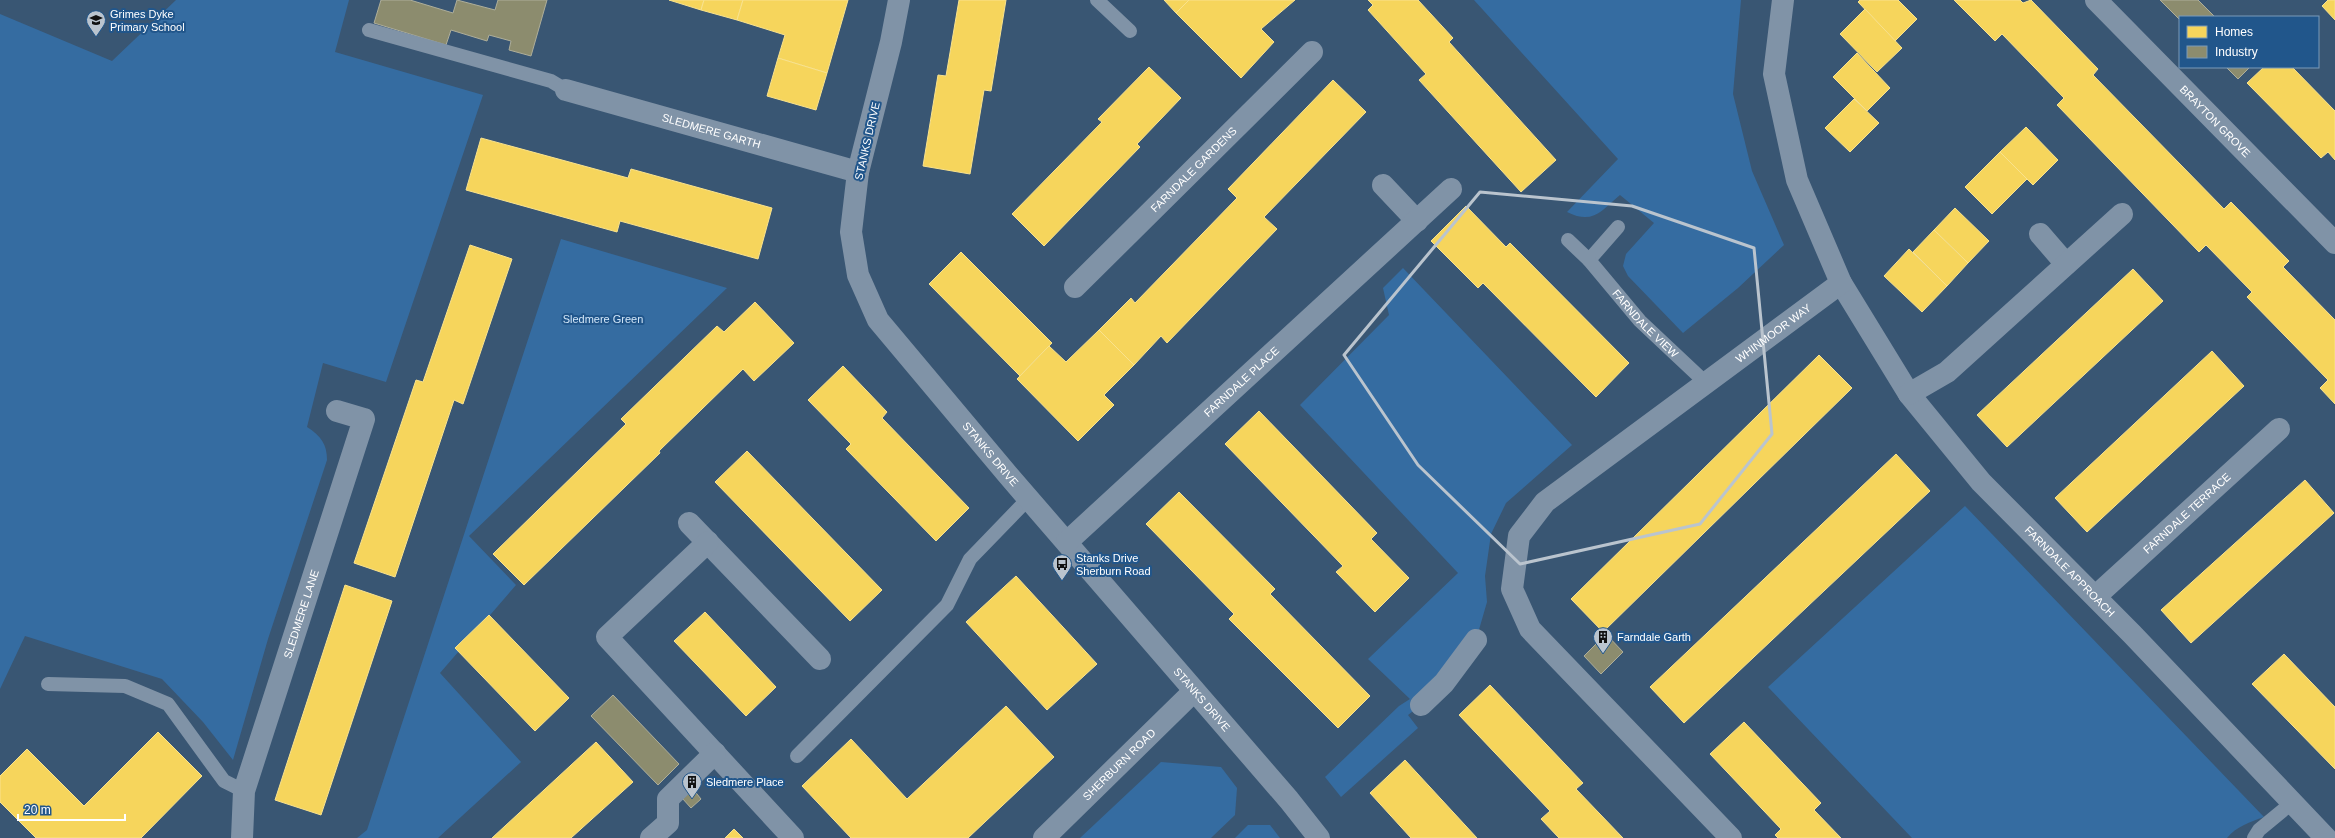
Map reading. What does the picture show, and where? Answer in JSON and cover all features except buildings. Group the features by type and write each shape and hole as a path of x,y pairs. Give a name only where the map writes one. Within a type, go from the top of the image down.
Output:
{"street":[{"name":"STANKS DRIVE","path":"899,0 858,172 851,232 858,275 878,320 1194,691 1289,800 1319,838"},
{"path":"1783,0 1774,74 1797,180 1841,283"},
{"name":"BRAYTON GROVE","path":"2096,0 2335,243"},
{"name":"FARNDALE GARDENS","path":"1075,287 1312,52"},
{"name":"SLEDMERE GARTH","path":"566,90 858,172"},
{"path":"1383,185 1417,221"},
{"name":"FARNDALE PLACE","path":"1067,542 1451,189"},
{"path":"1910,394 1947,372 2122,214"},
{"path":"2040,234 2066,264"},
{"name":"WHINMOOR WAY","path":"1731,838 1530,629 1512,589 1519,536 1545,502 1841,283"},
{"name":"FARNDALE APPROACH","path":"1841,283 1910,394 1981,482 2096,596 2326,838"},
{"name":"SLEDMERE LANE","path":"242,838 244,791 364,419 337,411"},
{"name":"FARNDALE TERRACE","path":"2096,596 2279,429"},
{"path":"689,522 820,658"},
{"path":"708,542 607,637 793,838"},
{"path":"1421,705 1444,683 1476,640"},
{"name":"SHERBURN ROAD","path":"1044,838 1194,691"},
{"path":"651,838 668,823 668,799 715,753"}],"lane":[{"path":"1097,0 1130,31"},
{"path":"369,30 551,81 566,90"},
{"path":"1589,260 1618,227"},
{"name":"FARNDALE VIEW","path":"1568,240 1589,260 1640,321 1706,383"},
{"path":"797,756 947,605 970,559 1029,498"},
{"path":"48,684 125,686 168,704 224,781 244,791"},
{"path":"2254,838 2259,830 2293,802"}],"highlighted area":[{"path":"1480,192 1632,206 1754,248 1772,434 1700,524 1520,564 1418,465 1344,355"}],"green space":[{"path":"176,0 349,0 335,52 483,95 386,382 323,363 307,427 322,441 326,449 327,460 268,639 233,760 203,722 162,679 25,636 0,689 0,14 112,61"},
{"path":"1474,0 1741,0 1733,94 1752,171 1784,245 1738,288 1683,333 1628,276 1623,266 1626,254 1654,223 1620,195 1602,211 1590,217 1576,216 1567,212 1618,159"},
{"name":"Sledmere Green","path":"561,239 727,288 469,536 516,585 440,673 521,762 438,838 357,838 367,830"},
{"path":"1403,268 1572,445 1506,503 1491,534 1485,576 1487,602 1476,640 1421,705 1408,715 1418,728 1341,797 1325,777 1399,706 1410,699 1368,659 1458,573 1300,405 1389,315 1383,288"},
{"path":"1965,506 2264,817 2239,827 2227,838 1912,838 1768,687"},
{"path":"1161,762 1221,767 1237,788 1235,815 1211,838 1080,838"},
{"path":"1248,825 1270,825 1280,838 1235,838"}],"place":[{"name":"Grimes Dyke Primary School","path":"96,37"},
{"name":"Stanks Drive Sherburn Road","path":"1062,581"},
{"name":"Farndale Garth","path":"1603,654"},
{"name":"Sledmere Place","path":"692,799"}]}
